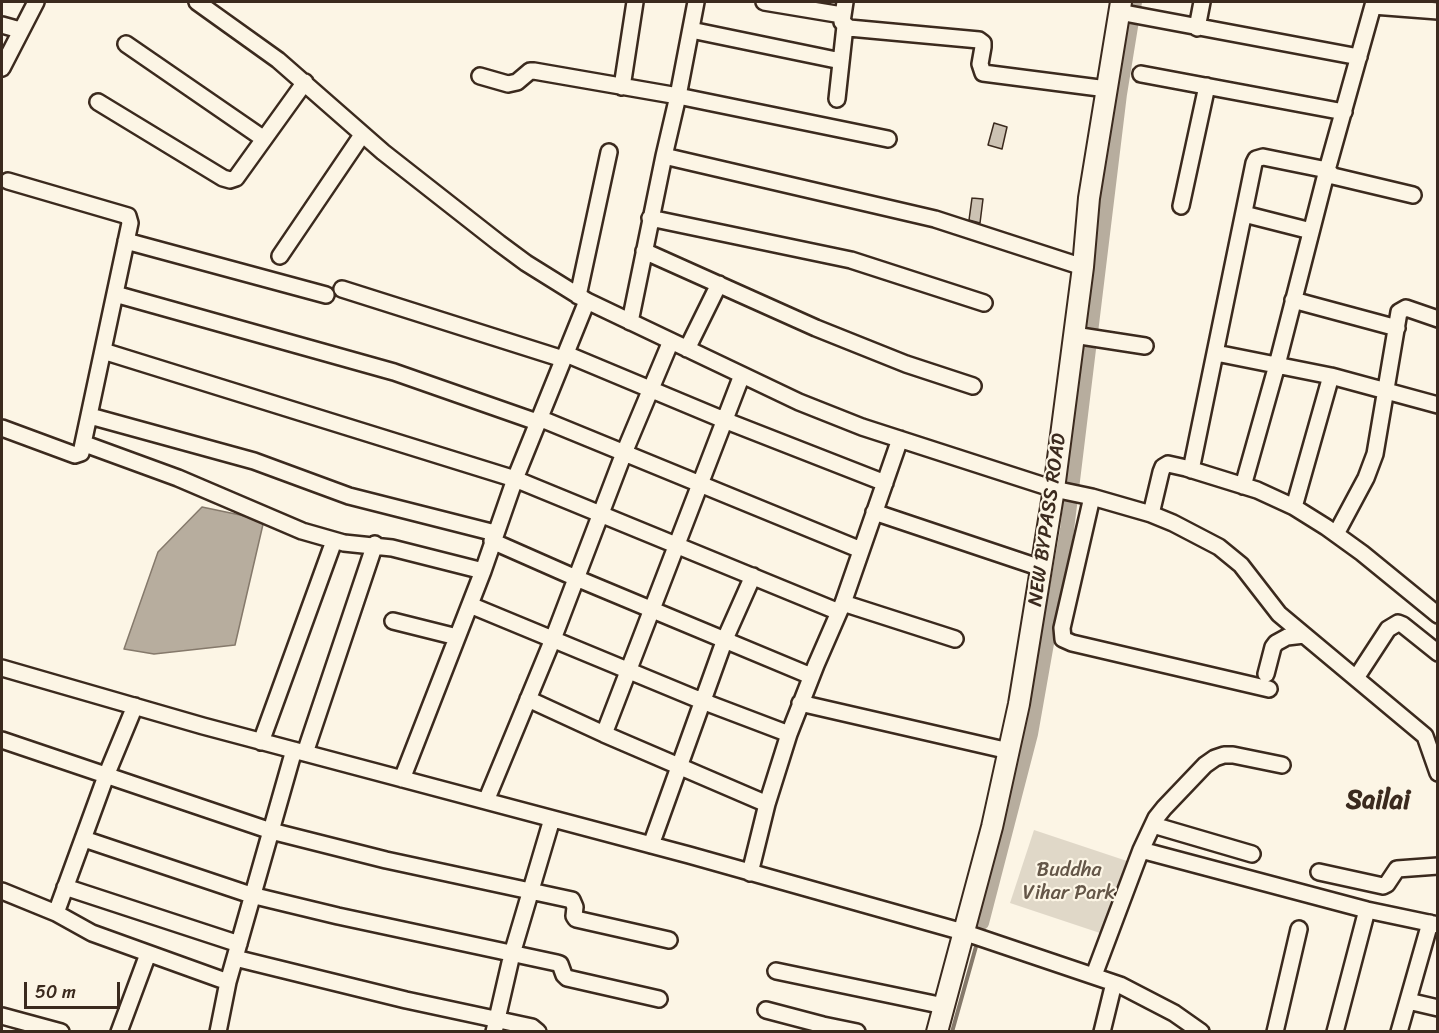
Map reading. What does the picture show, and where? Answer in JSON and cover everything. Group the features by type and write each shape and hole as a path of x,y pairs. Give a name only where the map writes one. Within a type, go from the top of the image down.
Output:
{"main road":[{"name":"NEW BYPASS ROAD","path":"938,1032 992,826 1009,751 1041,568 1072,493 1084,336 1083,267 1089,198 1107,89 1127,11"}],"street":[{"path":"4,58 36,2"},
{"path":"197,2 250,38 305,82 362,135 526,263 582,298 799,402 900,440 1072,493 1151,514 1181,527 1231,555 1279,614 1425,736 1436,765"},
{"path":"621,87 635,2"},
{"path":"630,322 696,2"},
{"path":"764,2 844,14 979,40 983,43 980,64 983,73 1107,89"},
{"path":"1197,28 1202,2"},
{"path":"1244,486 1327,170 1374,4 1437,11"},
{"path":"1127,11 1197,28 1359,57"},
{"path":"837,99 844,14"},
{"path":"2,24 20,30"},
{"path":"690,30 841,61"},
{"path":"126,44 264,139"},
{"path":"480,76 513,84 525,74 534,71 678,96 888,139"},
{"path":"1141,74 1344,112"},
{"path":"98,102 223,178 230,180 236,178 305,82"},
{"path":"1181,206 1208,86"},
{"path":"280,256 362,135"},
{"path":"402,779 483,571 514,479 564,357 582,298 609,152"},
{"path":"664,156 935,219 1083,267"},
{"path":"1191,470 1254,163 1259,158 1327,170 1333,176 1413,195"},
{"path":"2,428 75,456 81,453 130,223 128,216 8,181"},
{"path":"1244,214 1311,231"},
{"path":"650,218 851,260 984,303"},
{"path":"126,241 326,295"},
{"path":"644,251 836,336 906,364 974,386"},
{"path":"687,349 719,284"},
{"path":"342,289 564,357 885,483"},
{"path":"116,294 394,372 538,420 861,550"},
{"path":"1293,300 1397,328"},
{"path":"1336,534 1371,466 1379,438 1400,312 1402,309 1409,309 1437,319"},
{"path":"1084,336 1145,346"},
{"path":"486,801 553,639 624,453 671,341"},
{"path":"104,351 514,479 675,546 841,608 955,639"},
{"path":"1216,353 1331,376 1437,405"},
{"path":"604,734 742,375"},
{"path":"1294,507 1331,376"},
{"path":"90,416 254,462 349,496 494,537 576,578 811,676"},
{"path":"750,873 767,804 789,734 841,608 900,440"},
{"path":"84,444 178,478 276,521 334,540 375,544 483,571"},
{"path":"1151,514 1163,466 1168,464 1244,486 1294,507 1336,534 1437,615"},
{"path":"1072,493 1063,639 1072,643 1267,682 1273,647 1276,643 1287,637 1304,635"},
{"path":"874,512 1041,568"},
{"path":"261,742 334,540"},
{"path":"220,1031 228,982 271,831 375,544"},
{"path":"651,845 725,639 753,576"},
{"path":"470,605 629,672 789,734"},
{"path":"393,621 458,637"},
{"path":"1356,678 1388,629 1398,623 1437,654"},
{"path":"2,668 261,742 651,845 963,932 1114,983 1165,1008 1201,1032"},
{"path":"528,699 767,804"},
{"path":"800,703 1009,751"},
{"path":"56,914 106,776 135,706"},
{"path":"2,741 271,831 386,860 572,900 576,919 669,939"},
{"path":"1094,975 1141,850 1164,808 1205,765 1215,758 1233,755 1282,765"},
{"path":"495,1025 512,954 552,819"},
{"path":"1153,825 1252,854"},
{"path":"84,839 252,895 560,964 564,975 573,980 659,999"},
{"path":"1141,850 1367,910 1434,924 1399,1032"},
{"path":"1319,872 1383,886 1387,884 1393,871 1397,869 1437,866"},
{"path":"65,887 237,951 495,1025 532,1027 538,1032"},
{"path":"2,891 56,914 92,933 228,982"},
{"path":"1335,1032 1367,910"},
{"path":"1275,1032 1299,929"},
{"path":"119,1032 148,954"},
{"path":"776,971 944,1006"},
{"path":"1102,1032 1114,983"},
{"path":"1408,1000 1437,1008"},
{"path":"766,1010 857,1032"},
{"path":"2,1016 61,1032"}],"green space":[{"name":"Buddha Vihar Park","path":"1034,830 1133,863 1109,936 1010,903"}],"shaded area":[{"path":"202,507 264,520 235,645 154,654 124,649 158,552"}],"building":[{"path":"994,123 1007,127 1002,149 988,145"},
{"path":"972,198 983,199 980,223 969,220"}],"waterway":[{"path":"982,923 1031,734 1067,530 1120,94 1135,2"},
{"path":"952,1032 977,943"}],"district":[{"name":"Sailai","path":"1378,801"}]}
